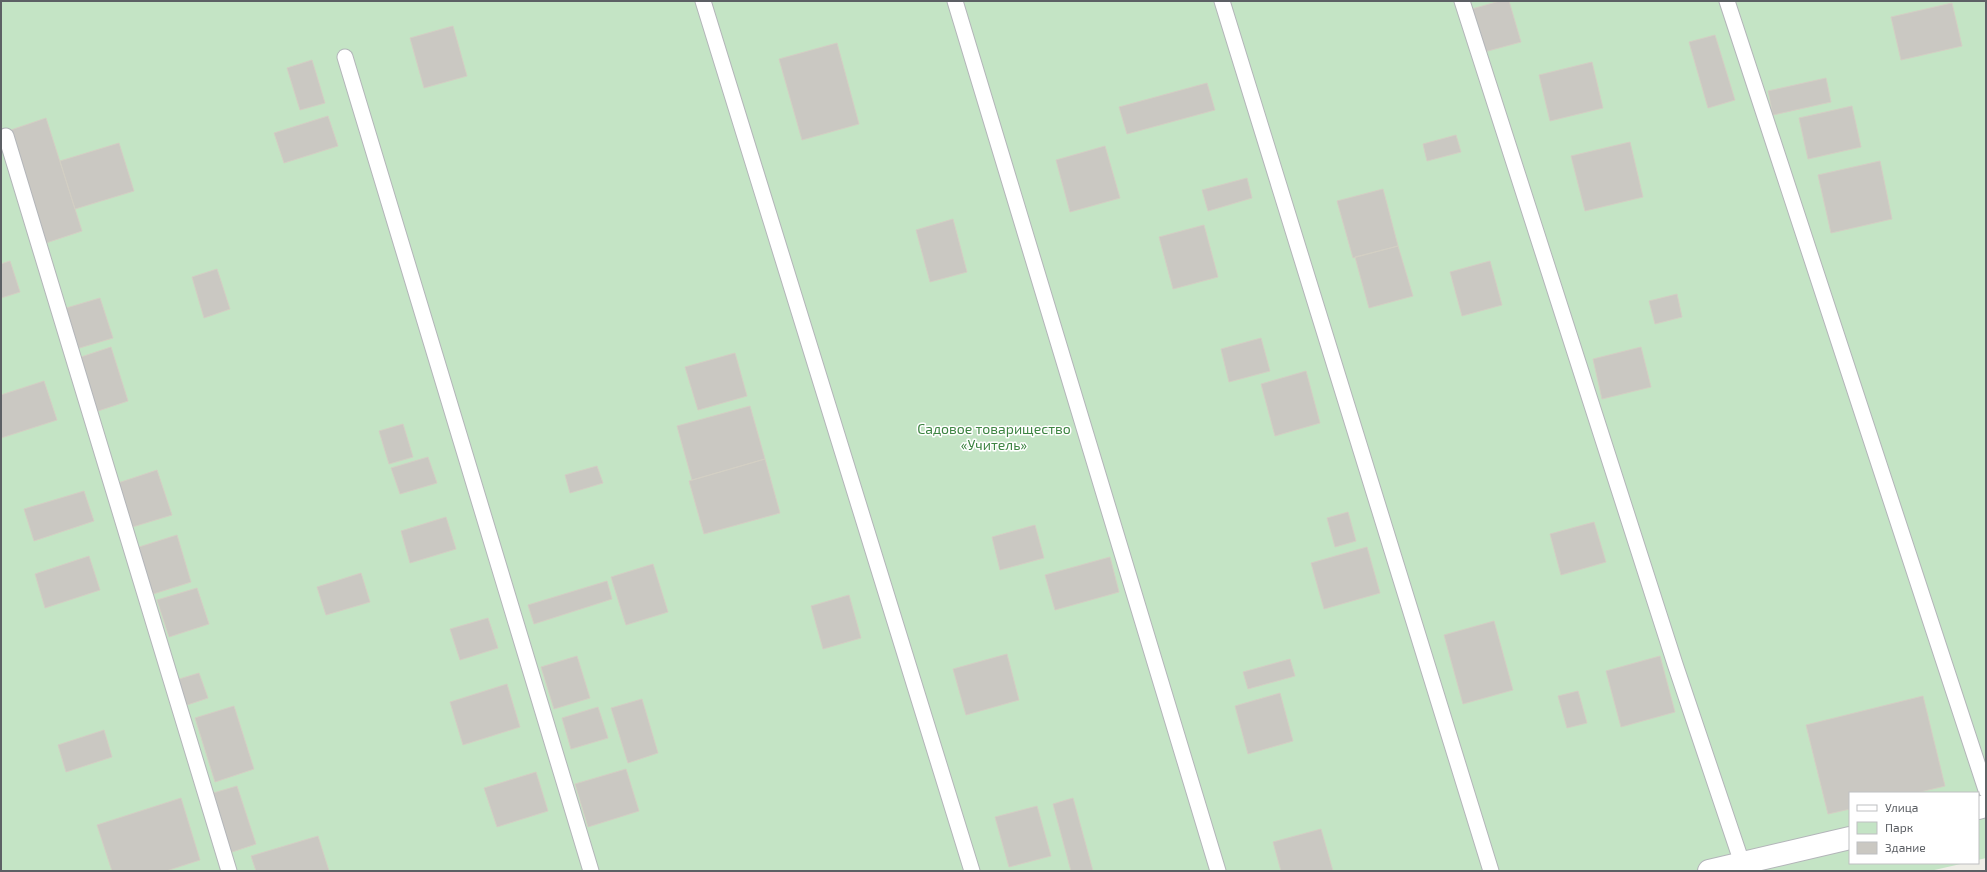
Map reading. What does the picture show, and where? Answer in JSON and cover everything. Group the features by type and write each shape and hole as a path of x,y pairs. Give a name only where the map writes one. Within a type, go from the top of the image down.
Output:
{"street":[{"path":"1709,871 1849,838"}],"lane":[{"path":"703,1 972,871"},
{"path":"955,1 1218,871"},
{"path":"1222,1 1491,871"},
{"path":"1462,1 1672,657 1742,863"},
{"path":"1727,1 1986,790"},
{"path":"345,57 591,871"},
{"path":"6,136 229,871"}],"green space":[{"name":"Садовое товарищество «Учитель»","path":"1,1 1986,1 1986,858 1979,860 1979,792 1849,792 1849,864 1961,864 1930,871 1,871"}],"building":[{"path":"1500,1 1509,1 1521,42 1484,52 1472,9"},
{"path":"1952,3 1962,46 1901,60 1891,17"},
{"path":"453,26 467,76 424,88 410,38"},
{"path":"1715,35 1735,100 1708,108 1689,42"},
{"path":"837,43 859,124 802,140 779,59"},
{"path":"312,60 325,103 300,110 287,68"},
{"path":"1592,62 1603,108 1550,121 1539,75"},
{"path":"1826,78 1831,102 1773,115 1768,91"},
{"path":"1207,83 1215,110 1127,134 1119,107"},
{"path":"1852,106 1861,147 1808,159 1799,118"},
{"path":"328,116 338,146 284,163 274,133"},
{"path":"46,118 82,231 46,243 11,130"},
{"path":"1456,135 1461,152 1427,161 1423,144"},
{"path":"1630,142 1643,197 1585,211 1571,156"},
{"path":"119,143 134,191 75,209 60,161"},
{"path":"1105,146 1120,198 1070,212 1056,160"},
{"path":"1880,161 1892,219 1831,233 1818,175"},
{"path":"1247,178 1252,198 1208,211 1202,190"},
{"path":"1383,189 1398,246 1353,258 1337,201"},
{"path":"953,219 967,272 930,282 916,230"},
{"path":"1204,225 1218,277 1173,289 1159,237"},
{"path":"1398,246 1413,296 1369,308 1355,257"},
{"path":"10,261 20,292 1,298 1,264"},
{"path":"1490,261 1502,305 1462,316 1450,272"},
{"path":"217,269 230,309 204,318 192,277"},
{"path":"1677,294 1682,317 1655,324 1649,301"},
{"path":"100,298 113,338 76,349 63,309"},
{"path":"1261,338 1270,371 1229,382 1221,349"},
{"path":"111,347 128,401 95,412 78,358"},
{"path":"1641,347 1651,387 1602,399 1593,359"},
{"path":"735,353 747,396 698,410 685,367"},
{"path":"1306,371 1320,423 1275,436 1261,384"},
{"path":"44,381 57,420 1,438 1,395"},
{"path":"750,406 765,459 692,480 677,426"},
{"path":"403,424 413,457 389,464 379,431"},
{"path":"428,457 437,483 400,494 391,468"},
{"path":"765,459 780,513 704,534 689,481"},
{"path":"597,466 603,483 570,493 565,475"},
{"path":"157,470 172,515 129,528 115,484"},
{"path":"84,491 94,521 34,541 24,509"},
{"path":"1348,512 1356,541 1335,547 1327,518"},
{"path":"446,517 456,549 410,563 401,531"},
{"path":"1594,522 1606,562 1561,575 1550,534"},
{"path":"1035,525 1044,558 1000,570 992,537"},
{"path":"177,535 191,582 150,595 136,548"},
{"path":"1367,547 1380,593 1324,609 1311,563"},
{"path":"89,556 100,590 45,608 35,574"},
{"path":"1110,557 1119,592 1055,610 1045,575"},
{"path":"653,564 668,612 626,625 611,577"},
{"path":"361,573 370,602 326,615 317,587"},
{"path":"607,581 612,599 534,624 528,605"},
{"path":"197,588 209,624 169,637 157,600"},
{"path":"849,595 861,638 823,649 811,606"},
{"path":"488,618 498,648 460,660 450,629"},
{"path":"1494,621 1513,690 1463,704 1444,635"},
{"path":"1007,654 1019,700 966,715 953,669"},
{"path":"577,656 590,698 554,709 541,667"},
{"path":"1660,656 1675,712 1621,727 1606,671"},
{"path":"1290,659 1295,676 1248,689 1243,672"},
{"path":"199,673 208,698 184,706 176,680"},
{"path":"507,684 520,727 463,745 450,702"},
{"path":"1578,691 1587,723 1567,728 1558,696"},
{"path":"1280,693 1293,741 1248,754 1235,706"},
{"path":"1923,696 1945,786 1920,792 1849,792 1849,809 1828,814 1806,725"},
{"path":"642,699 658,753 628,763 611,708"},
{"path":"234,706 254,769 215,782 195,718"},
{"path":"598,707 608,738 571,749 562,718"},
{"path":"104,730 112,757 66,772 58,745"},
{"path":"626,769 639,811 588,827 575,784"},
{"path":"536,772 548,811 497,827 484,788"},
{"path":"237,786 256,844 229,853 210,794"},
{"path":"181,798 200,860 166,871 112,871 97,825"},
{"path":"1073,798 1093,871 1071,871 1053,804"},
{"path":"1037,806 1051,856 1009,867 995,817"},
{"path":"1321,829 1333,871 1281,871 1273,842"},
{"path":"318,836 329,871 256,871 251,856"}]}
